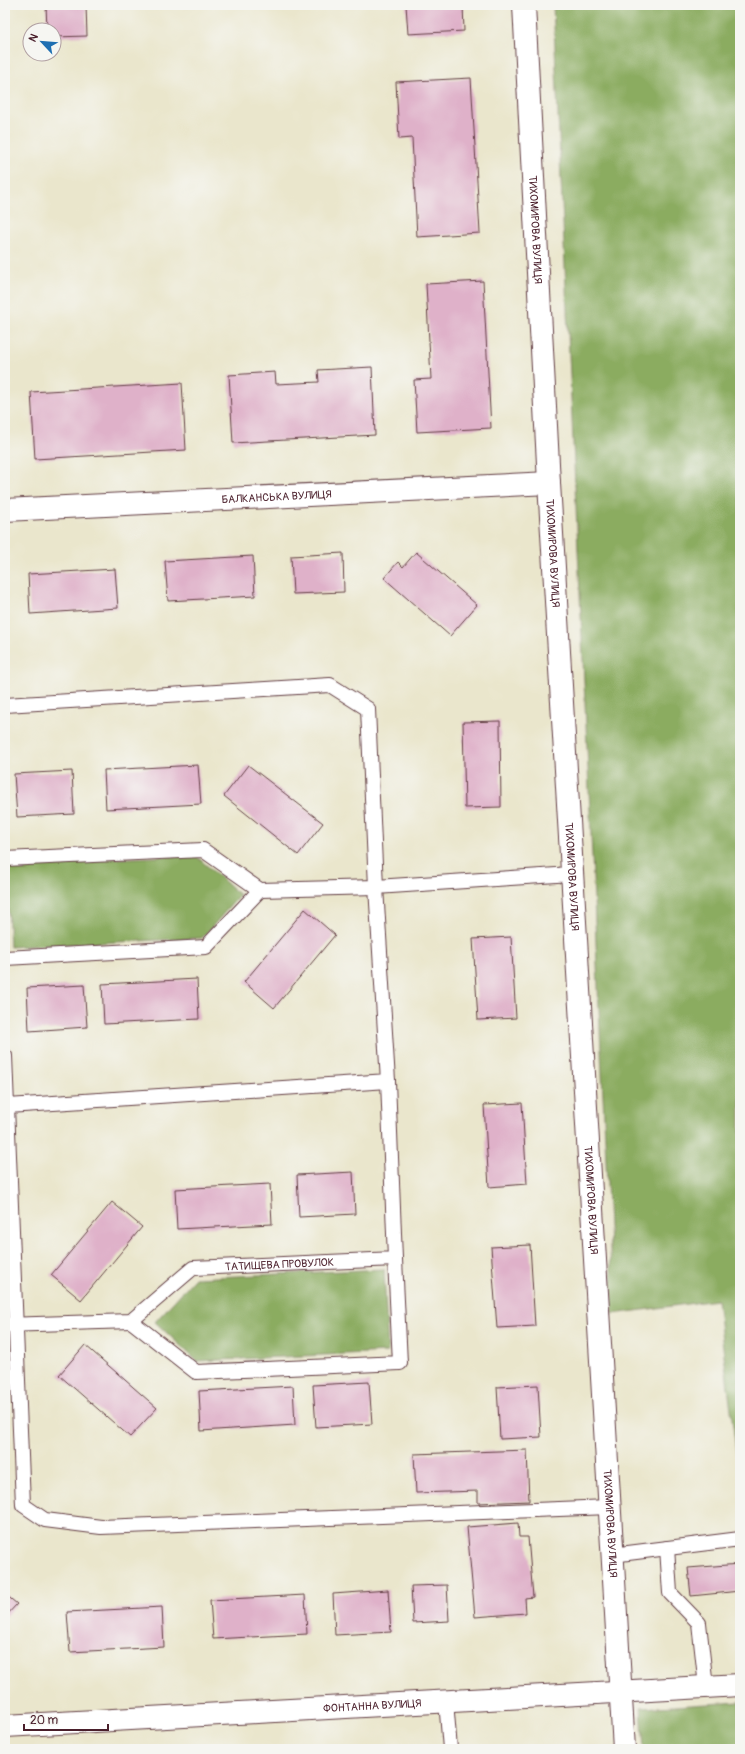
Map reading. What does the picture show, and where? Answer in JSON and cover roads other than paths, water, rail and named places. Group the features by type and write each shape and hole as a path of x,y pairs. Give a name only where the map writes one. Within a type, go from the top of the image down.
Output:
{"street":[{"name":"ТИХОМИРОВА ВУЛИЦЯ","path":"524,5 549,483 624,1749"},
{"name":"БАЛКАНСЬКА ВУЛИЦЯ","path":"5,510 549,483"},
{"name":"ФОНТАННА ВУЛИЦЯ","path":"5,1726 740,1685"}],"lane":[{"path":"5,706 330,685 368,709 376,887 388,1081 400,1363 196,1372 131,1321 10,1325"},
{"path":"5,859 203,850 260,890 376,887 572,874"},
{"path":"5,958 206,947 260,890"},
{"path":"5,1056 8,1106 10,1325 23,1505 46,1520 102,1527 609,1507"},
{"path":"8,1106 388,1081"},
{"name":"ТАТИЩЕВА ПРОВУЛОК","path":"131,1321 193,1268 395,1259"},
{"path":"612,1555 740,1539"},
{"path":"667,1548 670,1593 699,1623 706,1687"},
{"path":"446,1701 450,1749"}]}
